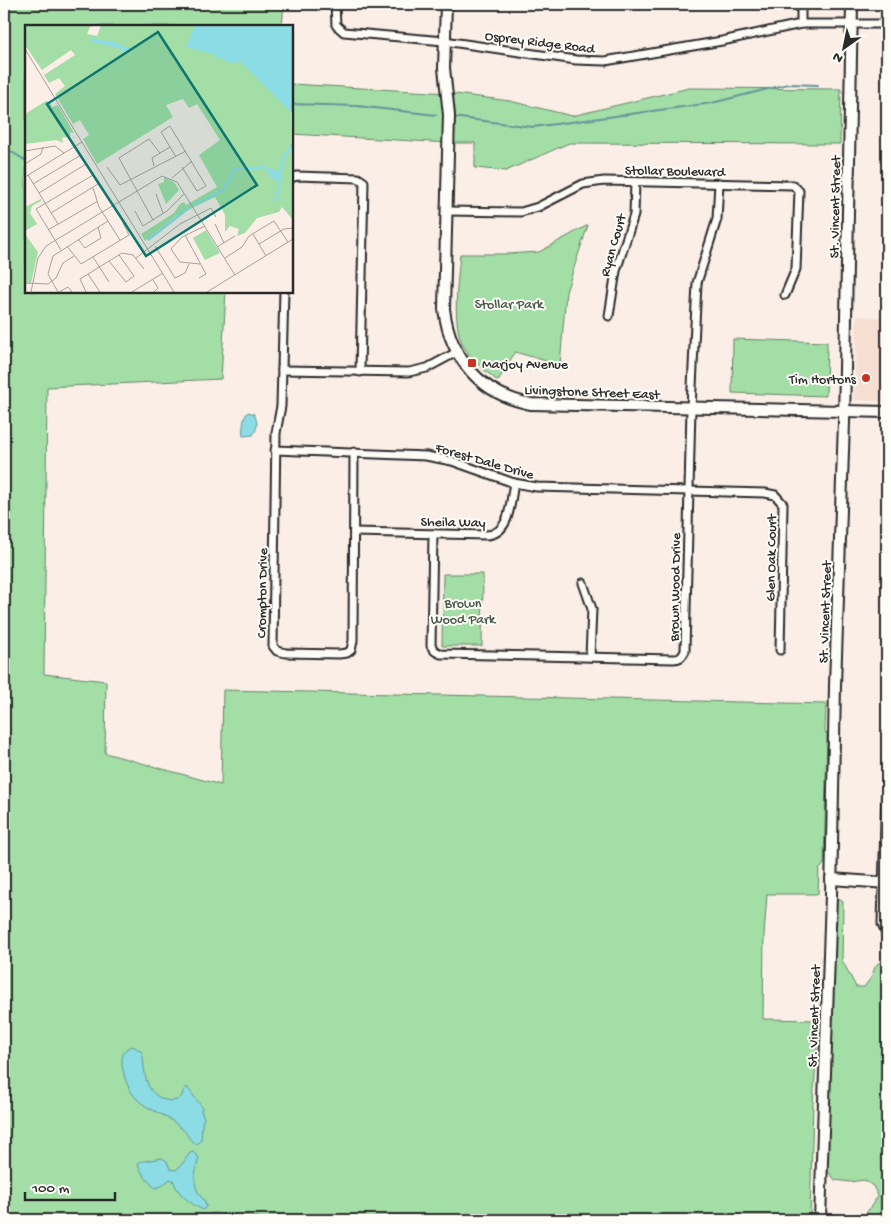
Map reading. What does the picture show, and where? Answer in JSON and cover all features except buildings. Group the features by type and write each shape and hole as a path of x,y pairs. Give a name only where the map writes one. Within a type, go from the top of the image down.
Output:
{"main road":[{"name":"Livingstone Street East","path":"446,4 444,68 449,115 444,309 447,327 457,352 472,373 486,386 503,396 531,404 887,412"},
{"name":"St. Vincent Street","path":"820,1220 844,411 852,4"},
{"path":"831,879 885,883"}],"street":[{"name":"Osprey Ridge Road","path":"335,4 336,25 344,32 444,41 567,59 606,61 722,41 801,24 887,24"},
{"path":"801,4 801,24"},
{"path":"292,178 297,176 358,178 364,182 360,372"},
{"name":"Stollar Boulevard","path":"447,211 521,212 538,207 583,184 604,181 794,185 799,191 796,269 785,295"},
{"name":"Ryan Court","path":"609,316 616,271 634,215 635,182"},
{"name":"Brown Wood Drive","path":"433,534 432,646 435,651 441,654 674,659 679,659 683,656 685,651 688,492 697,283 717,219 719,183"},
{"name":"Crompton Drive","path":"284,292 280,406 276,433 273,646 277,651 286,653 339,654 347,653 351,650 353,641 354,452"},
{"path":"282,370 402,373 419,371 457,352"},
{"name":"Forest Dale Drive","path":"276,450 407,454 437,458 452,461 514,483 551,489 688,492"},
{"name":"Sheila Way","path":"354,532 496,534 505,525 514,483"},
{"name":"Glen Oak Court","path":"688,492 765,494 775,496 783,504 780,650"},
{"path":"583,583 592,609 590,656"},
{"path":"887,756 885,883 882,924 887,937"}],"shaded area":[{"path":"857,316 887,318 887,401 854,400"}],"green space":[{"path":"4,4 284,4 282,25 25,25 25,292 226,292 221,379 47,387 44,674 106,681 105,753 221,785 223,690 826,704 824,864 819,870 818,894 767,894 764,935 763,1019 819,1020 813,1103 810,1220 4,1220"},
{"path":"292,84 448,93 510,101 572,116 689,88 841,89 840,144 569,143 506,171 475,168 475,143 292,134"},
{"name":"Stollar Park","path":"588,225 566,292 560,365 515,352 498,381 471,356 464,347 460,337 456,302 460,254 539,252"},
{"path":"733,339 827,342 826,396 732,393"},
{"name":"Brown Wood Park","path":"443,574 483,574 482,646 442,646"},
{"path":"839,899 843,902 842,960 856,987 864,987 871,978 878,963 887,963 887,1220 864,1220 865,1215 878,1196 873,1186 864,1180 850,1182 835,1180 826,1169 836,901"}],"water":[{"path":"248,412 254,414 257,427 253,435 243,436 243,423"},
{"path":"133,1046 142,1052 146,1079 151,1091 163,1099 175,1101 180,1098 187,1087 202,1107 201,1111 204,1118 200,1142 196,1144 193,1142 173,1121 142,1103 129,1089 123,1069 122,1057 127,1048"},
{"path":"193,1152 199,1158 195,1183 206,1205 203,1210 185,1198 173,1180 170,1179 162,1186 155,1188 142,1173 138,1162 162,1158 167,1161 170,1169 176,1170"},
{"path":"212,1213 259,1217 262,1220 209,1220 208,1215"}],"waterway":[{"path":"452,117 533,127 712,103 788,84 818,85"},
{"path":"292,104 357,106 436,115"},
{"path":"4,147 25,160"}],"place":[{"name":"Marjoy Avenue","path":"472,363"},
{"name":"Tim Hortons","path":"866,378"}]}
